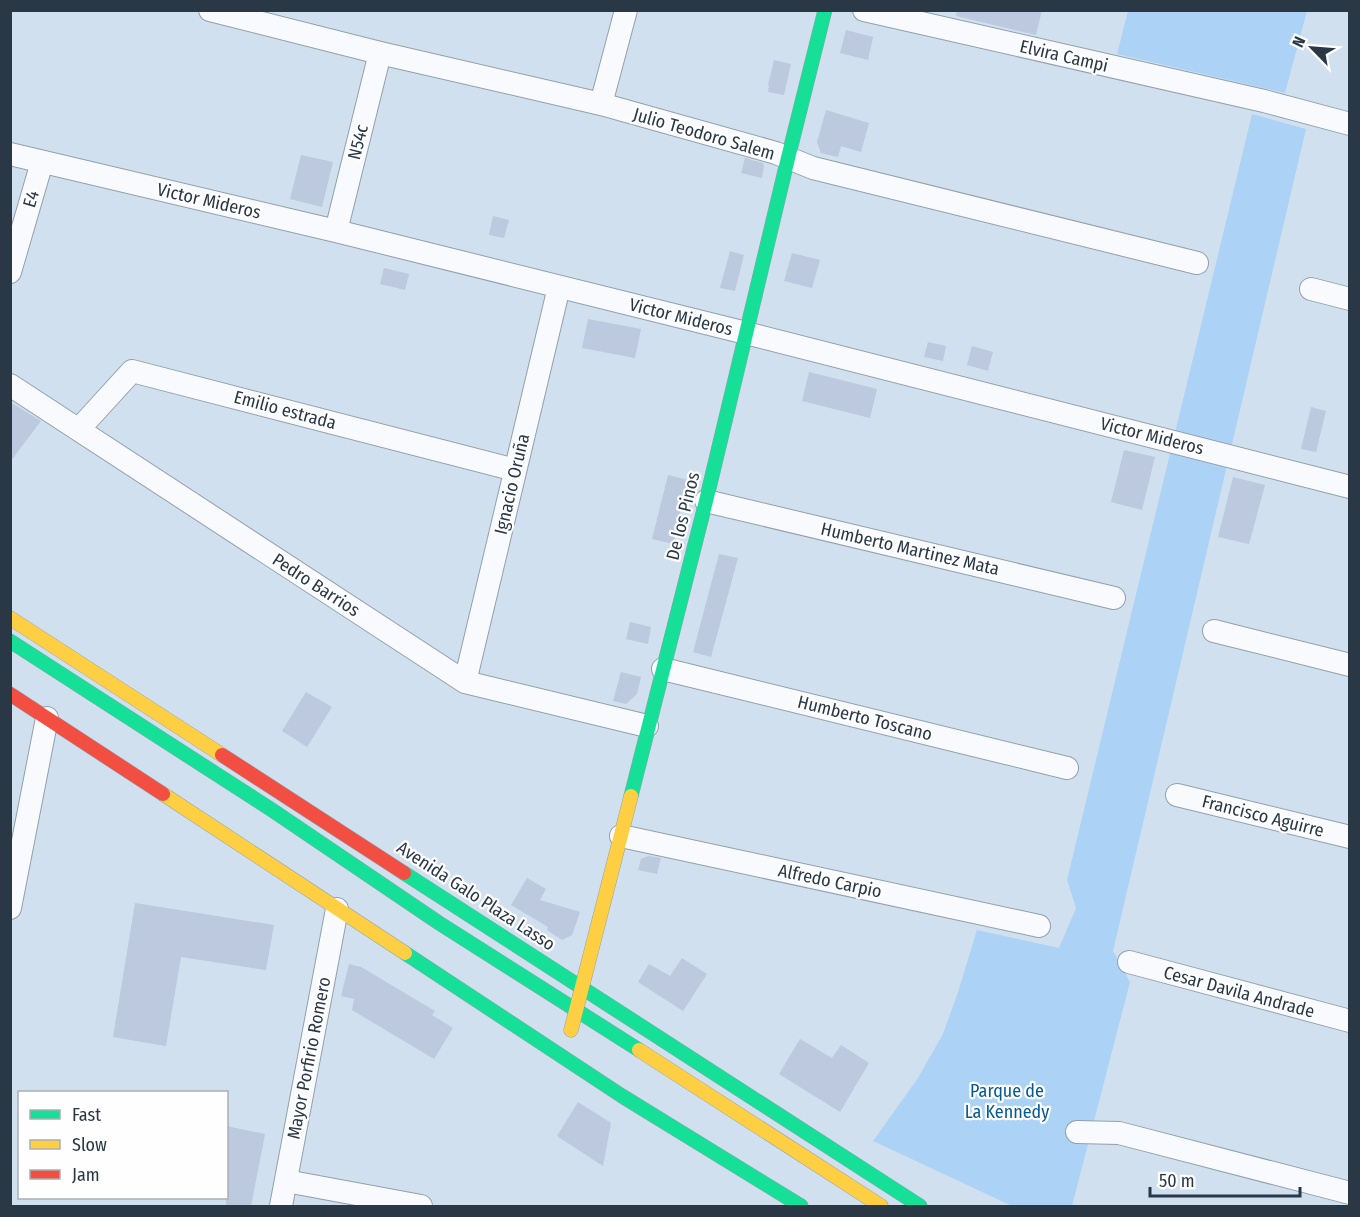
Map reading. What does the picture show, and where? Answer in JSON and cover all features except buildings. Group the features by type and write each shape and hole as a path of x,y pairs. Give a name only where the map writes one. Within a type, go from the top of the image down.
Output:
{"main road":[{"name":"De los Pinos","path":"570,1030 706,501 825,10"},
{"name":"Avenida Galo Plaza Lasso","path":"10,618 920,1206"},
{"path":"10,641 281,816 439,923 881,1206"},
{"path":"10,694 622,1096 801,1206"}],"street":[{"name":"Julio Teodoro Salem","path":"210,10 380,53 601,104 788,158 813,168 1197,263"},
{"path":"601,104 626,10"},
{"name":"Elvira Campi","path":"864,10 1264,100 1350,124"},
{"name":"N54c","path":"336,231 380,53"},
{"name":"Victor Mideros","path":"10,154 336,231 1350,487"},
{"name":"E4","path":"10,272 42,162"},
{"name":"Ignacio Oruña","path":"465,682 560,287"},
{"path":"1311,289 1350,299"},
{"name":"Emilio estrada","path":"79,429 132,370 515,470"},
{"name":"Pedro Barrios","path":"10,385 465,682 648,726"},
{"name":"Humberto Martinez Mata","path":"706,501 1114,597"},
{"path":"1214,631 1350,665"},
{"name":"Humberto Toscano","path":"663,669 1067,768"},
{"path":"10,909 47,718"},
{"name":"Francisco Aguirre","path":"1177,795 1350,837"},
{"name":"Alfredo Carpio","path":"621,836 1039,926"},
{"name":"Mayor Porfirio Romero","path":"281,1206 337,909"},
{"name":"Cesar Davila Andrade","path":"1129,962 1350,1021"},
{"path":"1077,1132 1119,1133 1350,1193"},
{"path":"286,1181 422,1206"}],"green space":[{"path":"1128,10 1307,11 1285,93 1117,54"},
{"name":"Parque de La Kennedy","path":"1252,114 1306,129 1113,951 1130,982 1072,1206 1012,1206 873,1141 918,1078 943,1034 977,930 1059,948 1076,908 1067,880"}],"traffic: fast":[{"path":"631,796 706,501 825,10"},
{"path":"10,641 272,810 439,923 639,1050"},
{"path":"404,873 920,1206"},
{"path":"405,953 622,1096 801,1206"}],"traffic: slow":[{"path":"10,618 222,755"},
{"path":"163,794 405,953"},
{"path":"571,1030 631,796"},
{"path":"639,1050 881,1206"}],"traffic: jam":[{"path":"10,694 163,794"},
{"path":"222,755 404,873"}]}
